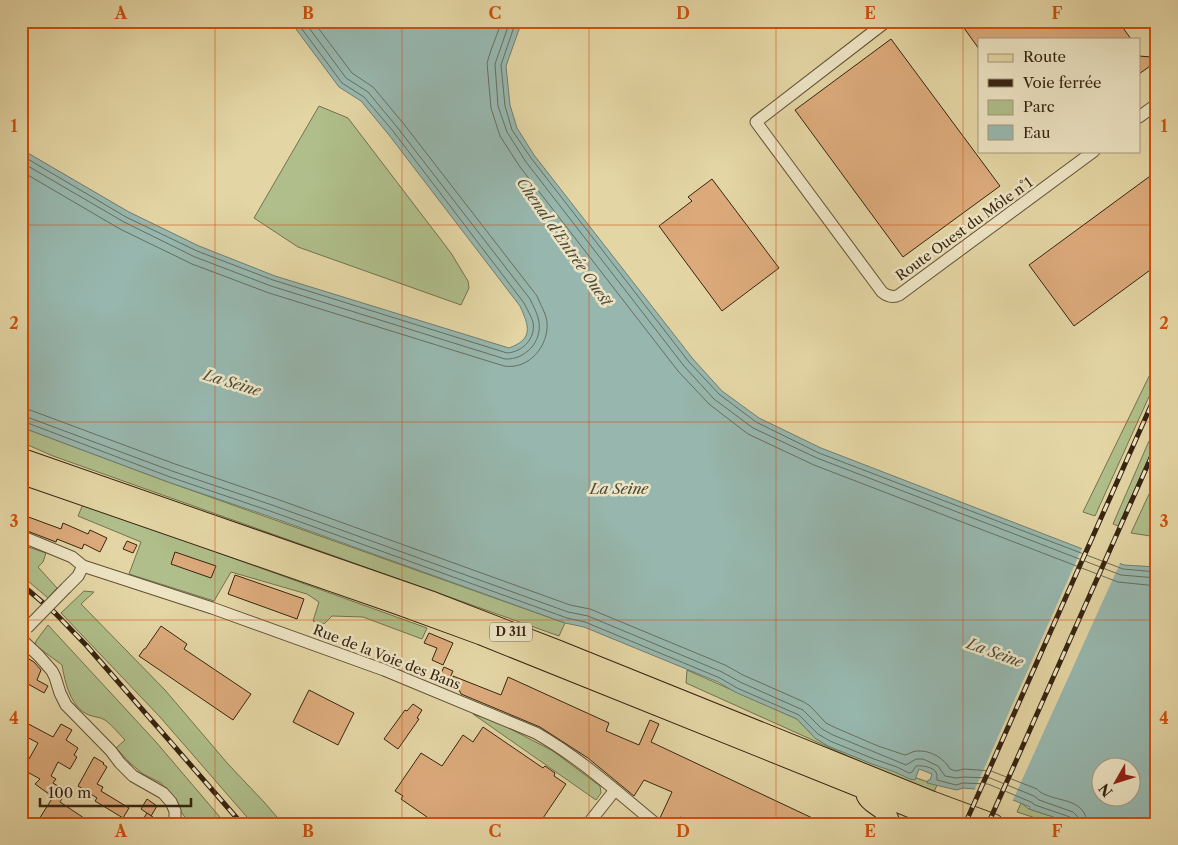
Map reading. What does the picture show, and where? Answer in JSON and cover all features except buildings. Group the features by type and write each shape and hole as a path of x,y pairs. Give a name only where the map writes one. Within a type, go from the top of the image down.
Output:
{"main road":[{"name":"D 311","path":"21,458 434,602 994,824"},
{"name":"D 311","path":"21,474 481,635 951,824"},
{"path":"862,788 868,799 881,808 889,817 890,824 901,816 909,816 930,824"}],"street":[{"name":"Route Ouest du Môle n°1","path":"887,21 756,122 886,295 900,295 1093,152"},
{"path":"1140,116 1157,104"},
{"name":"Rue de la Voie des Bans","path":"21,536 72,557 83,566 212,608 375,667 536,734 557,745 589,768 656,824"},
{"path":"24,631 78,576 83,566"},
{"path":"21,639 52,671 66,705 111,751 132,776 163,793 171,802 175,812 175,824"},
{"path":"588,824 615,790"}],"green space":[{"path":"319,106 348,118 451,253 468,281 469,288 461,305 298,247 254,218"},
{"path":"1157,360 1157,379 1095,516 1083,512"},
{"path":"21,427 168,482 565,623 559,636 53,456 21,442"},
{"path":"1149,441 1157,441 1118,526 1113,524"},
{"path":"1157,477 1157,537 1131,533"},
{"path":"83,504 427,628 422,639 363,617 332,616 324,624 313,621 319,602 307,594 231,572 214,601 129,574 141,542 78,516"},
{"path":"28,547 46,553 43,562 38,567 57,588 48,598 21,575 21,548"},
{"path":"84,591 94,592 81,604 165,690 228,764 283,824 253,824 160,717 61,613"},
{"path":"48,625 156,742 224,824 191,824 161,783 143,774 116,748 125,740 113,727 105,720 89,715 78,707 67,687 62,665 35,645"},
{"path":"687,670 797,719 815,738 828,746 937,785 934,792 890,775 686,683"},
{"path":"473,714 501,724 553,751 600,786 601,793 596,800"},
{"path":"1021,803 1029,809 1075,824 1054,824 1017,812"}],"water":[{"name":"La Seine","path":"290,21 522,21 506,66 510,105 517,128 534,155 693,359 722,391 759,418 821,448 1124,565 1157,567 1157,824 1075,824 1029,809 1030,807 986,789 963,788 957,790 927,783 932,774 919,769 915,780 910,779 828,746 815,738 797,719 735,692 718,682 584,627 565,623 168,482 21,427 21,149 129,212 199,246 275,276 509,348 523,340 526,336 527,326 520,306 361,101 339,87"}],"pier":[{"path":"1083,546 1121,561 1012,802 987,792 974,791"}],"railway":[{"path":"965,824 1157,392"},
{"path":"988,824 1157,444"},
{"path":"21,584 55,613 86,645 242,824"}],"water label":[{"name":"Chenal d'Entrée Ouest","path":"564,242"}]}
